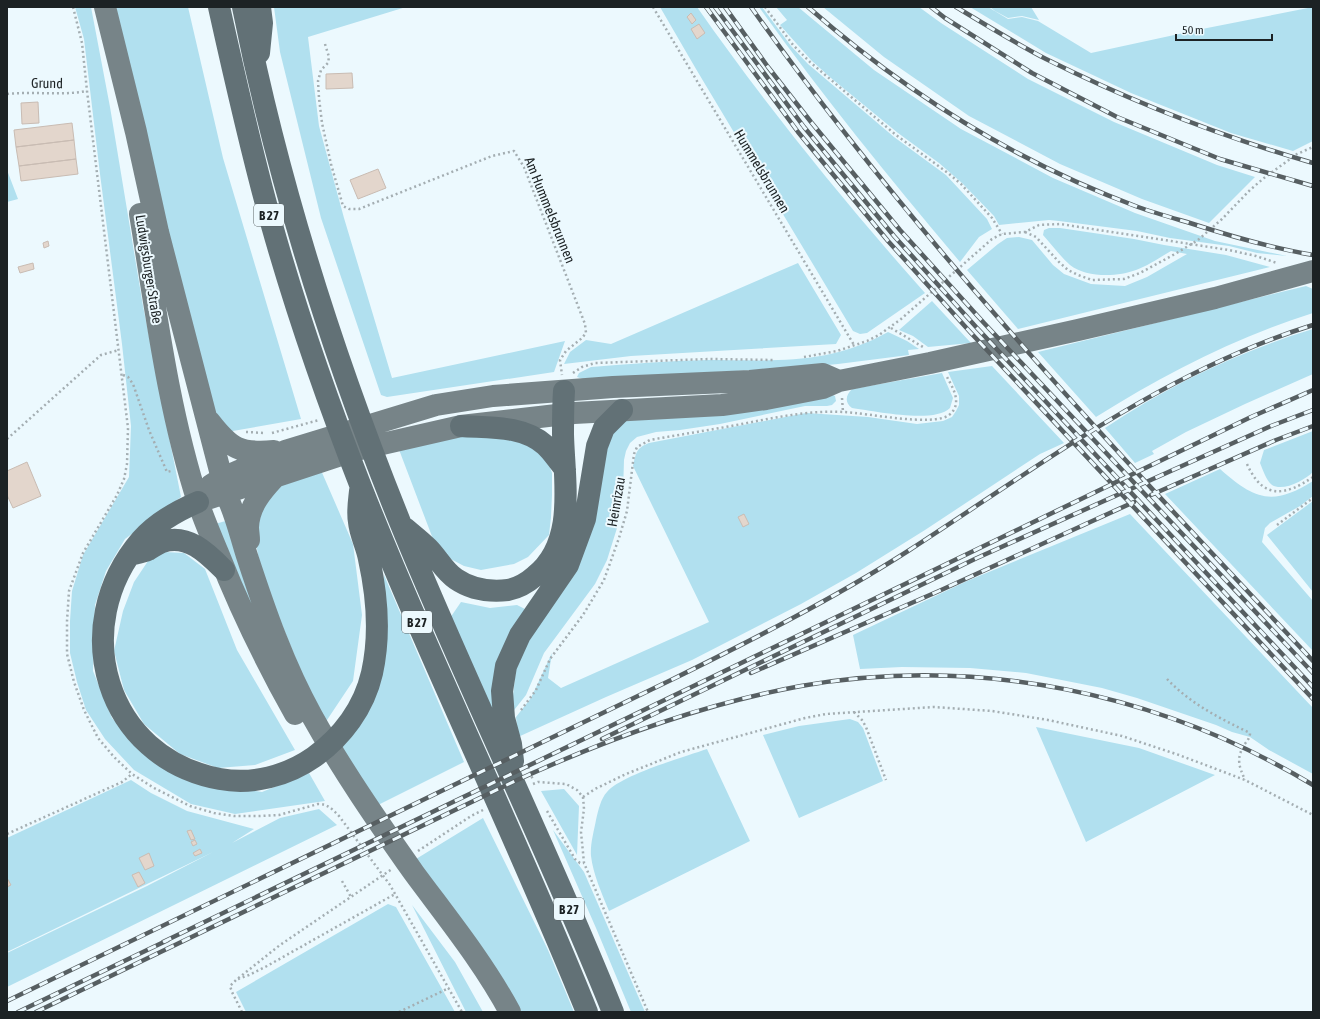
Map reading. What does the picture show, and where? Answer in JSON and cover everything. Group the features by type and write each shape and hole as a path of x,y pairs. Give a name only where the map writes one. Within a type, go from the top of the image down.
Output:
{"highway":[{"name":"B 27","path":"219,7 245,122 271,223 299,312 360,484 400,582 543,907 587,1012"},
{"name":"B 27","path":"243,7 257,72 293,213 351,394 382,478 401,524 505,747 530,797 613,1012"},
{"path":"257,72 262,23 260,7"},
{"name":"B 27","path":"401,524 428,548 440,565 456,579 469,587 484,591 512,589 526,583 538,574 549,562 558,547 562,530 565,509 564,469 568,414 566,378"},
{"name":"B 27","path":"505,747 502,691 506,666 520,635 568,565 585,519 597,446 604,428 622,410"},
{"name":"B 27","path":"568,414 577,424 578,434 579,490 576,543"},
{"path":"461,426 518,431 528,434 545,445 564,469"},
{"name":"B 27","path":"198,502 165,520 142,539 130,555 112,589 106,606 102,647 106,675 110,689 123,715 137,734 149,746 178,766 204,776 230,781 256,780 280,775 304,764 325,749 343,731 354,717 364,696 372,673 376,619 374,587 369,557 358,522 360,484"},
{"path":"130,555 147,551 163,542 172,540 183,541 202,549 224,570"}],"main road":[{"name":"Ludwigsburger Straße","path":"105,7 136,132 158,232 224,486 235,512 247,555 267,613 292,675 312,716 352,809"},
{"name":"Ludwigsburger Straße","path":"111,33 153,294 173,406 198,502 224,570 246,621 303,730 352,809"},
{"path":"224,486 275,477 356,450 461,426 568,414 706,406 766,399 824,388 839,381 930,363 1215,298 1313,271"},
{"path":"198,502 285,451 436,405 493,396 566,378 614,387 743,381 823,374 839,381"},
{"path":"206,417 221,436 236,448 256,453 285,451"},
{"path":"247,555 249,538 248,528 252,507 262,491 275,477"},
{"path":"352,809 401,883 462,956 497,1012"},
{"path":"401,883 472,949 510,1012"}],"path":[{"path":"73,7 82,43 128,428 127,464 124,480 117,495 83,553 69,591 66,622 67,647 74,682 84,710 98,738 114,757 132,774 154,788 190,806 214,813 234,816 280,815 318,804 324,804 330,807 352,809 401,883 449,988 462,1012"},
{"name":"Hummelsbrunnen","path":"653,7 854,345"},
{"path":"765,7 793,44 810,62 896,135 948,172 992,218 1002,234"},
{"name":"Am Hummelsbrunnen","path":"325,44 329,57 328,63 321,70 318,81 322,123 331,164 343,206 349,209 359,209 492,156 514,151 524,168 585,324 586,333 566,351 560,360 566,378"},
{"name":"Grund","path":"7,94 73,94 87,91"},
{"path":"1025,232 1036,237 1059,262 1068,270 1078,275 1092,280 1124,279 1140,273 1198,240 1264,178 1297,154 1313,147"},
{"path":"797,358 837,351 879,336 901,319 984,247 1002,234 1025,232 1039,225 1060,224 1228,250 1256,256 1280,264"},
{"path":"7,439 102,356 119,350"},
{"path":"566,378 582,367 595,363 710,359 778,360"},
{"name":"Heinrizau","path":"518,714 536,690 550,659 583,615 604,580 627,511 634,454 637,447 650,440 806,412 843,412 919,420 942,418 950,414 954,409 956,397"},
{"path":"1247,464 1255,479 1262,487 1276,492 1298,486 1313,477"},
{"path":"1277,525 1313,498"},
{"path":"1167,679 1180,692 1209,712 1250,733 1250,737 1238,758 1245,780"},
{"path":"648,1012 584,863 581,832 584,809 583,798 595,789 681,752 805,718 826,714 934,707 992,711 1048,720 1108,732 1133,739 1245,780 1313,816"},
{"path":"853,712 862,720 866,727 886,780"},
{"path":"527,765 530,797 575,859 580,863 584,863"},
{"path":"7,834 122,782 132,774"},
{"path":"342,881 351,897"},
{"path":"242,1012 230,986 236,980 267,966 401,883"},
{"path":"399,1012 449,988"}],"shaded area":[{"path":"75,7 91,7 110,107 143,306 181,497 125,539 106,571 95,605 93,671 112,718 151,760 199,783 262,792 309,773 325,801 235,814 191,804 134,770 105,739 86,710 77,682 70,653 72,591 83,555 129,477 131,426 84,39"},
{"path":"112,7 188,7 223,158 301,419 227,432 211,411"},
{"path":"274,7 406,7 308,37 319,126 344,218 392,378 565,341 554,372 387,397 381,395 321,218 280,52"},
{"path":"660,7 697,7 751,81 807,153 865,224 925,293 867,333 860,334 853,331"},
{"path":"759,7 762,7 791,46 808,64 894,137 946,175 987,219 992,229 979,237 960,262 857,136"},
{"path":"776,7 798,7 874,70 961,129 1053,178 1135,213 1215,241 1287,256 1257,253 1229,246 1170,238 1137,231 1059,221 1049,220 999,225 994,216 962,183 939,163 898,133 812,61 780,25 787,20"},
{"path":"823,7 919,7 941,23 1028,79 1114,122 1217,165 1255,177 1209,223 1142,199 1060,164 969,116 884,57"},
{"path":"970,7 988,7 1008,19 1022,17 1038,21 1091,53 1313,7 1313,141 1293,151 1231,133 1131,93 1046,53"},
{"path":"990,7 1031,7 1039,20 1022,16 1008,18"},
{"path":"7,170 18,199 7,202"},
{"path":"1049,228 1060,228 1134,239 1226,255 1270,267 1018,329 967,270 1007,238 1019,237 1032,240 1053,265 1064,274 1091,284 1125,286 1147,277 1187,254 1171,251 1136,270 1111,275 1093,274 1077,269 1063,258 1043,235 1044,230"},
{"path":"798,263 841,335 836,344 631,356 564,364 570,352 586,340 611,344"},
{"path":"1306,286 1313,289 1313,313 1255,334 1201,358 1148,386 1096,417 1038,352"},
{"path":"932,301 971,343 928,347 913,336 899,330"},
{"path":"1313,329 1313,374 1186,432 1152,451 1154,454 1135,463 1105,428 1154,397 1206,371 1259,348"},
{"path":"888,332 907,341 919,349 908,350 909,355 795,368 583,379 577,377 579,373 591,367 692,360 777,360 821,356 843,351"},
{"path":"992,366 1064,443 1040,454 925,530 856,573 801,604 692,660 518,737 516,717 531,698 552,653 548,678 561,688 709,622 633,466 636,454 641,447 649,443 806,413 868,417 917,424 943,421 952,417 959,405 959,396 948,372"},
{"path":"942,373 953,398 950,408 942,413 918,416 889,414 852,408 849,406 847,401 847,396 852,389"},
{"path":"831,394 835,396 836,401 832,405 805,406 720,424 656,432 637,437 630,443 624,460 623,493 617,528 607,560 595,584 544,653 526,695 511,714 516,668 608,435 628,418"},
{"path":"1313,431 1313,472 1305,478 1288,486 1277,487 1272,485 1266,478 1260,463 1264,450"},
{"path":"457,433 516,435 548,461 552,473 549,535 528,557 514,564 481,570 464,566 445,556 433,539 398,447"},
{"path":"320,468 353,544 362,615 353,681 323,726 261,573 252,519 274,484"},
{"path":"1220,469 1243,487 1264,496 1275,497 1286,494 1313,481 1313,496 1300,506 1270,523 1265,528 1262,542 1313,601 1313,651 1165,494"},
{"path":"1313,501 1313,592 1267,535"},
{"path":"1130,514 1313,708 1313,774 1269,750 1250,737 1137,698 1102,688 1026,673 970,668 902,667 860,669 853,635 967,581"},
{"path":"229,520 291,686 243,593 215,524"},
{"path":"165,552 184,553 205,569 237,650 295,750 255,765 218,768 180,754 144,724 124,690 114,651 123,611 134,582 148,561"},
{"path":"384,575 464,762 376,806 340,749 384,635"},
{"path":"461,602 490,608 517,605 527,610 492,710 450,618"},
{"path":"850,719 858,722 863,728 883,781 799,818 763,735 799,726"},
{"path":"1036,727 1139,748 1215,775 1086,842"},
{"path":"707,749 750,841 609,911 596,877 591,856 596,820 603,798 607,792 625,779"},
{"path":"131,780 151,793 187,811 254,829 232,843 280,818 319,809 337,825 7,987 7,953 147,886 213,852 7,952 7,838"},
{"path":"564,789 579,806 577,855 541,791"},
{"path":"483,818 548,950 574,1012 519,1012 416,859"},
{"path":"553,830 584,872 645,1012 631,1012"},
{"path":"388,904 396,907 455,1012 246,1012 236,992"},
{"path":"412,905 455,962 483,1012 466,1012"}],"building":[{"path":"691,13 696,20 692,24 687,17"},
{"path":"699,24 705,33 697,39 691,29"},
{"path":"352,73 353,88 326,89 326,74"},
{"path":"38,102 39,123 22,124 21,103"},
{"path":"72,123 74,140 16,147 14,130"},
{"path":"74,140 76,159 19,166 16,147"},
{"path":"76,159 78,174 21,181 19,166"},
{"path":"378,169 386,188 358,199 350,180"},
{"path":"48,241 49,246 44,248 43,243"},
{"path":"33,263 34,269 20,273 18,267"},
{"path":"27,462 41,496 13,508 7,495 7,471"},
{"path":"744,514 749,524 743,527 738,517"},
{"path":"191,830 195,839 191,840 187,831"},
{"path":"195,840 197,844 193,846 191,842"},
{"path":"200,849 202,853 195,856 193,853"},
{"path":"149,853 154,866 145,870 139,858"},
{"path":"139,872 145,883 138,887 132,875"},
{"path":"7,878 11,885 7,887"}],"railway":[{"path":"706,7 798,132 888,241 971,333 1313,699"},
{"path":"715,7 804,127 894,236 977,328 1313,687"},
{"path":"725,7 768,67 811,122 900,230 984,323 1313,673"},
{"path":"751,7 815,94 881,179 950,262 1093,424 1313,661"},
{"path":"808,7 883,68 923,96 964,122 1049,169 1138,207 1251,241 1313,255"},
{"path":"931,7 945,18 1032,73 1117,117 1220,159 1313,186"},
{"path":"956,7 1034,53 1111,90 1210,130 1313,163"},
{"path":"7,1001 671,680 762,634 880,569 1054,455 1103,424 1154,395 1205,368 1258,344 1313,325"},
{"path":"163,942 1251,417 1313,390"},
{"path":"602,739 977,558 1271,426 1313,410"},
{"path":"1151,495 1276,440 1313,426"},
{"path":"751,673 939,591 1134,502"},
{"path":"36,1012 515,781 585,751 655,724 691,713 801,686 868,678 934,675 1000,679 1066,689 1130,705 1193,726 1254,753 1313,785"},
{"path":"18,1012 168,940"}]}
